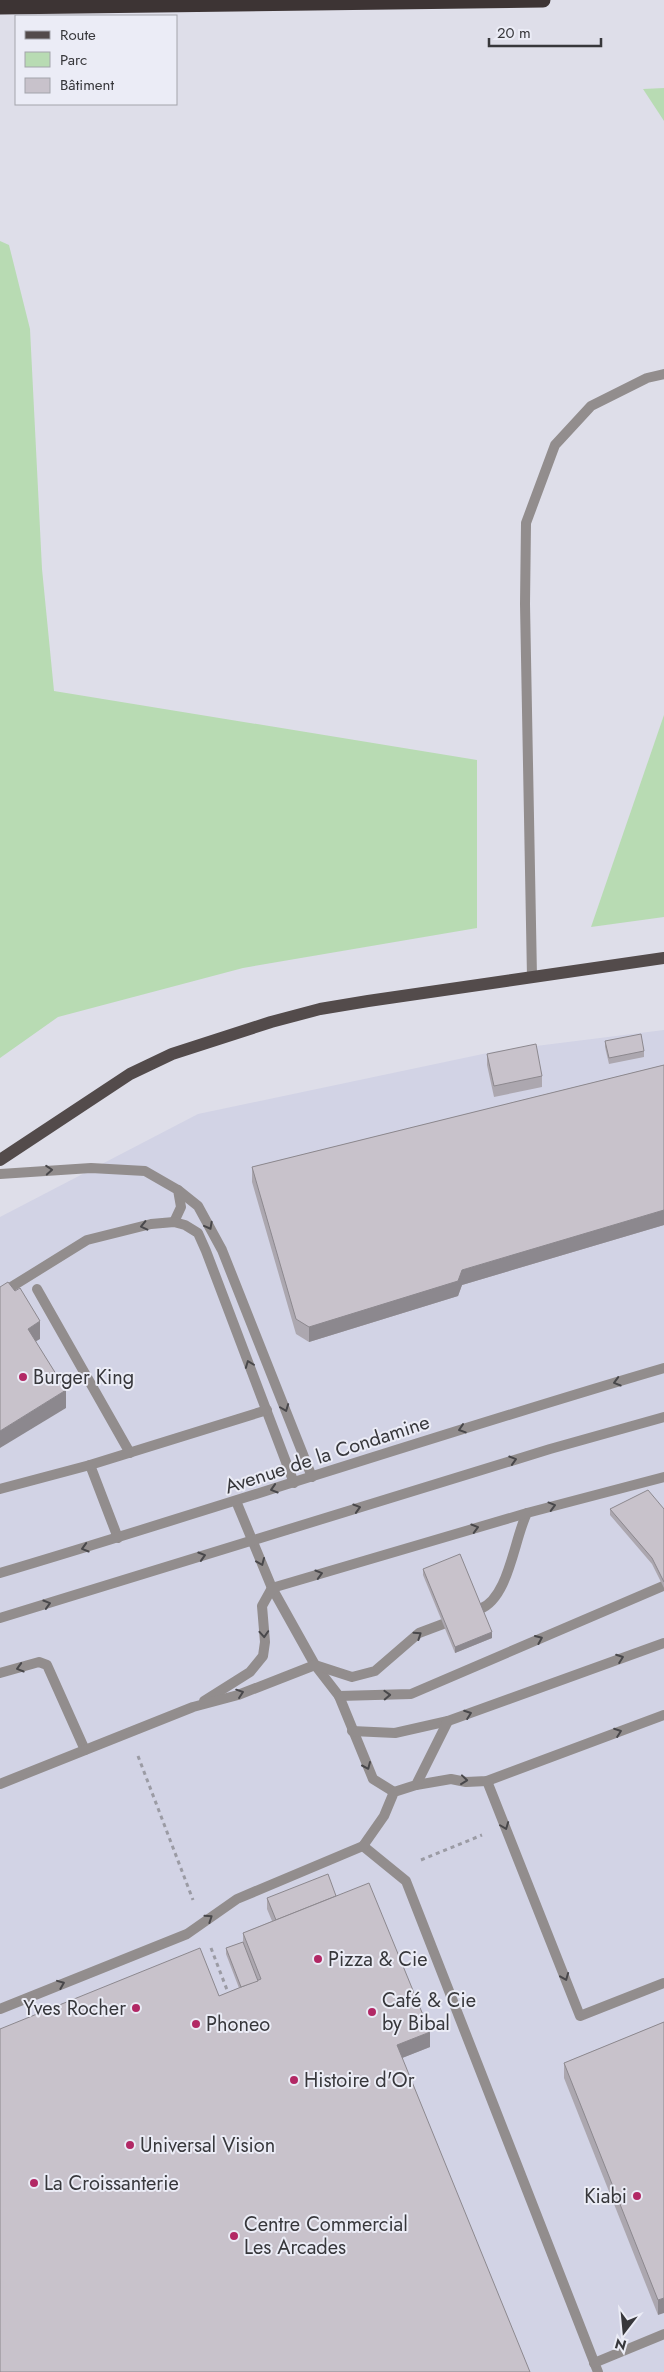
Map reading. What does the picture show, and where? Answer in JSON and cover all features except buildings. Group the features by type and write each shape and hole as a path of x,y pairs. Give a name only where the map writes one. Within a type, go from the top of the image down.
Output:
{"highway":[{"path":"0,7 543,0"}],"main road":[{"path":"0,1160 130,1074 172,1054 271,1022 320,1009 664,958"}],"street":[{"path":"532,977 526,523 556,445 591,406 647,378 664,374"},
{"path":"0,1174 91,1168 145,1171 178,1190 198,1206 222,1250 312,1477"},
{"path":"174,1222 181,1207 178,1190"},
{"path":"0,1294 87,1240 151,1224 174,1222 185,1224 198,1233 294,1483"},
{"path":"38,1289 130,1453"},
{"name":"Avenue de la Condamine","path":"0,1573 294,1483 537,1405 664,1368"},
{"path":"0,1489 90,1465 266,1410"},
{"path":"0,1618 550,1449 664,1417"},
{"path":"90,1465 118,1538"},
{"path":"194,1707 250,1672 263,1656 265,1642 262,1606 272,1588 527,1513 664,1477"},
{"path":"236,1501 272,1588 315,1665 339,1696 373,1779 394,1792 416,1785 451,1778 466,1782 487,1781 664,1715"},
{"path":"480,1609 488,1606 505,1579 522,1523 527,1513"},
{"path":"339,1696 412,1694 663,1586"},
{"path":"0,1784 194,1707 238,1695 315,1665 352,1677 375,1671 419,1633 443,1624"},
{"path":"352,1731 395,1733 448,1720 664,1642"},
{"path":"0,1673 39,1662 47,1665 85,1750"},
{"path":"416,1785 448,1720"},
{"path":"487,1781 580,2016 664,1983"},
{"path":"0,2009 187,1934 237,1899 363,1846 384,1816 394,1792"},
{"path":"363,1846 406,1881 596,2368 664,2334"}],"path":[{"path":"128,1733 230,1996"},
{"path":"393,1872 504,1826"}],"shaded area":[{"path":"664,1030 664,2372 0,2372 0,1217 198,1114 497,1051"}],"green space":[{"path":"664,88 664,121 643,89"},
{"path":"0,241 9,245 30,329 42,569 54,691 477,760 477,928 243,968 58,1017 0,1058"},
{"path":"664,715 664,917 591,927"}],"place":[{"name":"Burger King","path":"23,1377"},
{"name":"Pizza & Cie","path":"318,1959"},
{"name":"Yves Rocher","path":"136,2008"},
{"name":"Café & Cie by Bibal","path":"372,2012"},
{"name":"Phoneo","path":"196,2024"},
{"name":"Histoire d'Or","path":"294,2080"},
{"name":"Universal Vision","path":"130,2145"},
{"name":"La Croissanterie","path":"34,2183"},
{"name":"Kiabi","path":"637,2196"},
{"name":"Centre Commercial Les Arcades","path":"234,2236"}]}
